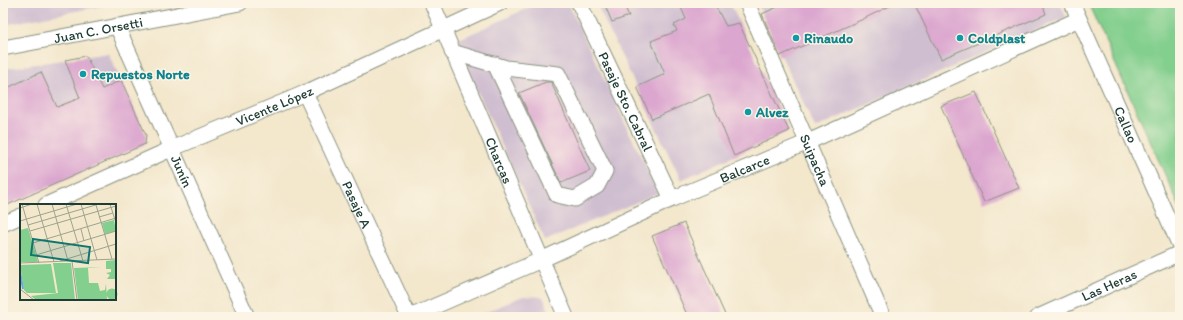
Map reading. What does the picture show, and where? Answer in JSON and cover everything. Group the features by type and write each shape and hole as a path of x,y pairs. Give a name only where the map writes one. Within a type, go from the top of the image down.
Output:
{"street":[{"name":"Juan C. Orsetti","path":"3,48 240,3"},
{"name":"Charcas","path":"432,3 540,260 566,317"},
{"name":"Vicente López","path":"48,204 171,149 305,93 500,3"},
{"name":"Pasaje Sto. Cabral","path":"579,3 672,199"},
{"name":"Suipacha","path":"747,3 883,317"},
{"name":"Callao","path":"1072,3 1180,246"},
{"name":"Balcarce","path":"410,317 540,260 672,199 808,142 1079,19"},
{"name":"Junín","path":"117,26 247,317"},
{"path":"452,52 495,64 558,74 605,171 597,186 575,199 557,195 495,64"},
{"name":"Pasaje A","path":"305,93 410,317"},
{"path":"3,224 20,216"},
{"name":"Las Heras","path":"1038,317 1180,253"}],"shaded area":[{"path":"3,3 118,3 3,25"},
{"path":"539,3 568,3 658,193 545,241 455,41"},
{"path":"596,3 730,3 789,131 681,180"},
{"path":"757,3 1060,3 1066,17 815,128"},
{"path":"108,53 146,135 145,144 3,207 3,69"},
{"path":"523,296 543,297 552,317 475,317"}],"green space":[{"path":"1088,3 1180,3 1180,208"}],"building":[{"path":"604,3 623,3 629,16 612,22"},
{"path":"679,3 714,3 726,26 739,23 789,131 734,156 709,94 652,119 637,87 665,74 651,41 677,31 674,25 686,19"},
{"name":"Rinaudo","path":"786,3 896,3 780,56 762,14"},
{"name":"Coldplast","path":"914,3 1042,3 1046,14 941,59"},
{"path":"86,56 102,89 121,80 146,135 145,144 3,207 3,90 41,72 57,107 80,98 65,60"},
{"path":"546,82 551,82 590,171 561,183 519,93"},
{"path":"976,92 1019,188 984,202 941,106"},
{"path":"684,223 726,317 688,317 652,236"}],"place":[{"name":"Rinaudo","path":"796,38"},
{"name":"Coldplast","path":"960,38"},
{"name":"Repuestos Norte","path":"83,74"},
{"name":"Alvez","path":"748,112"}]}
